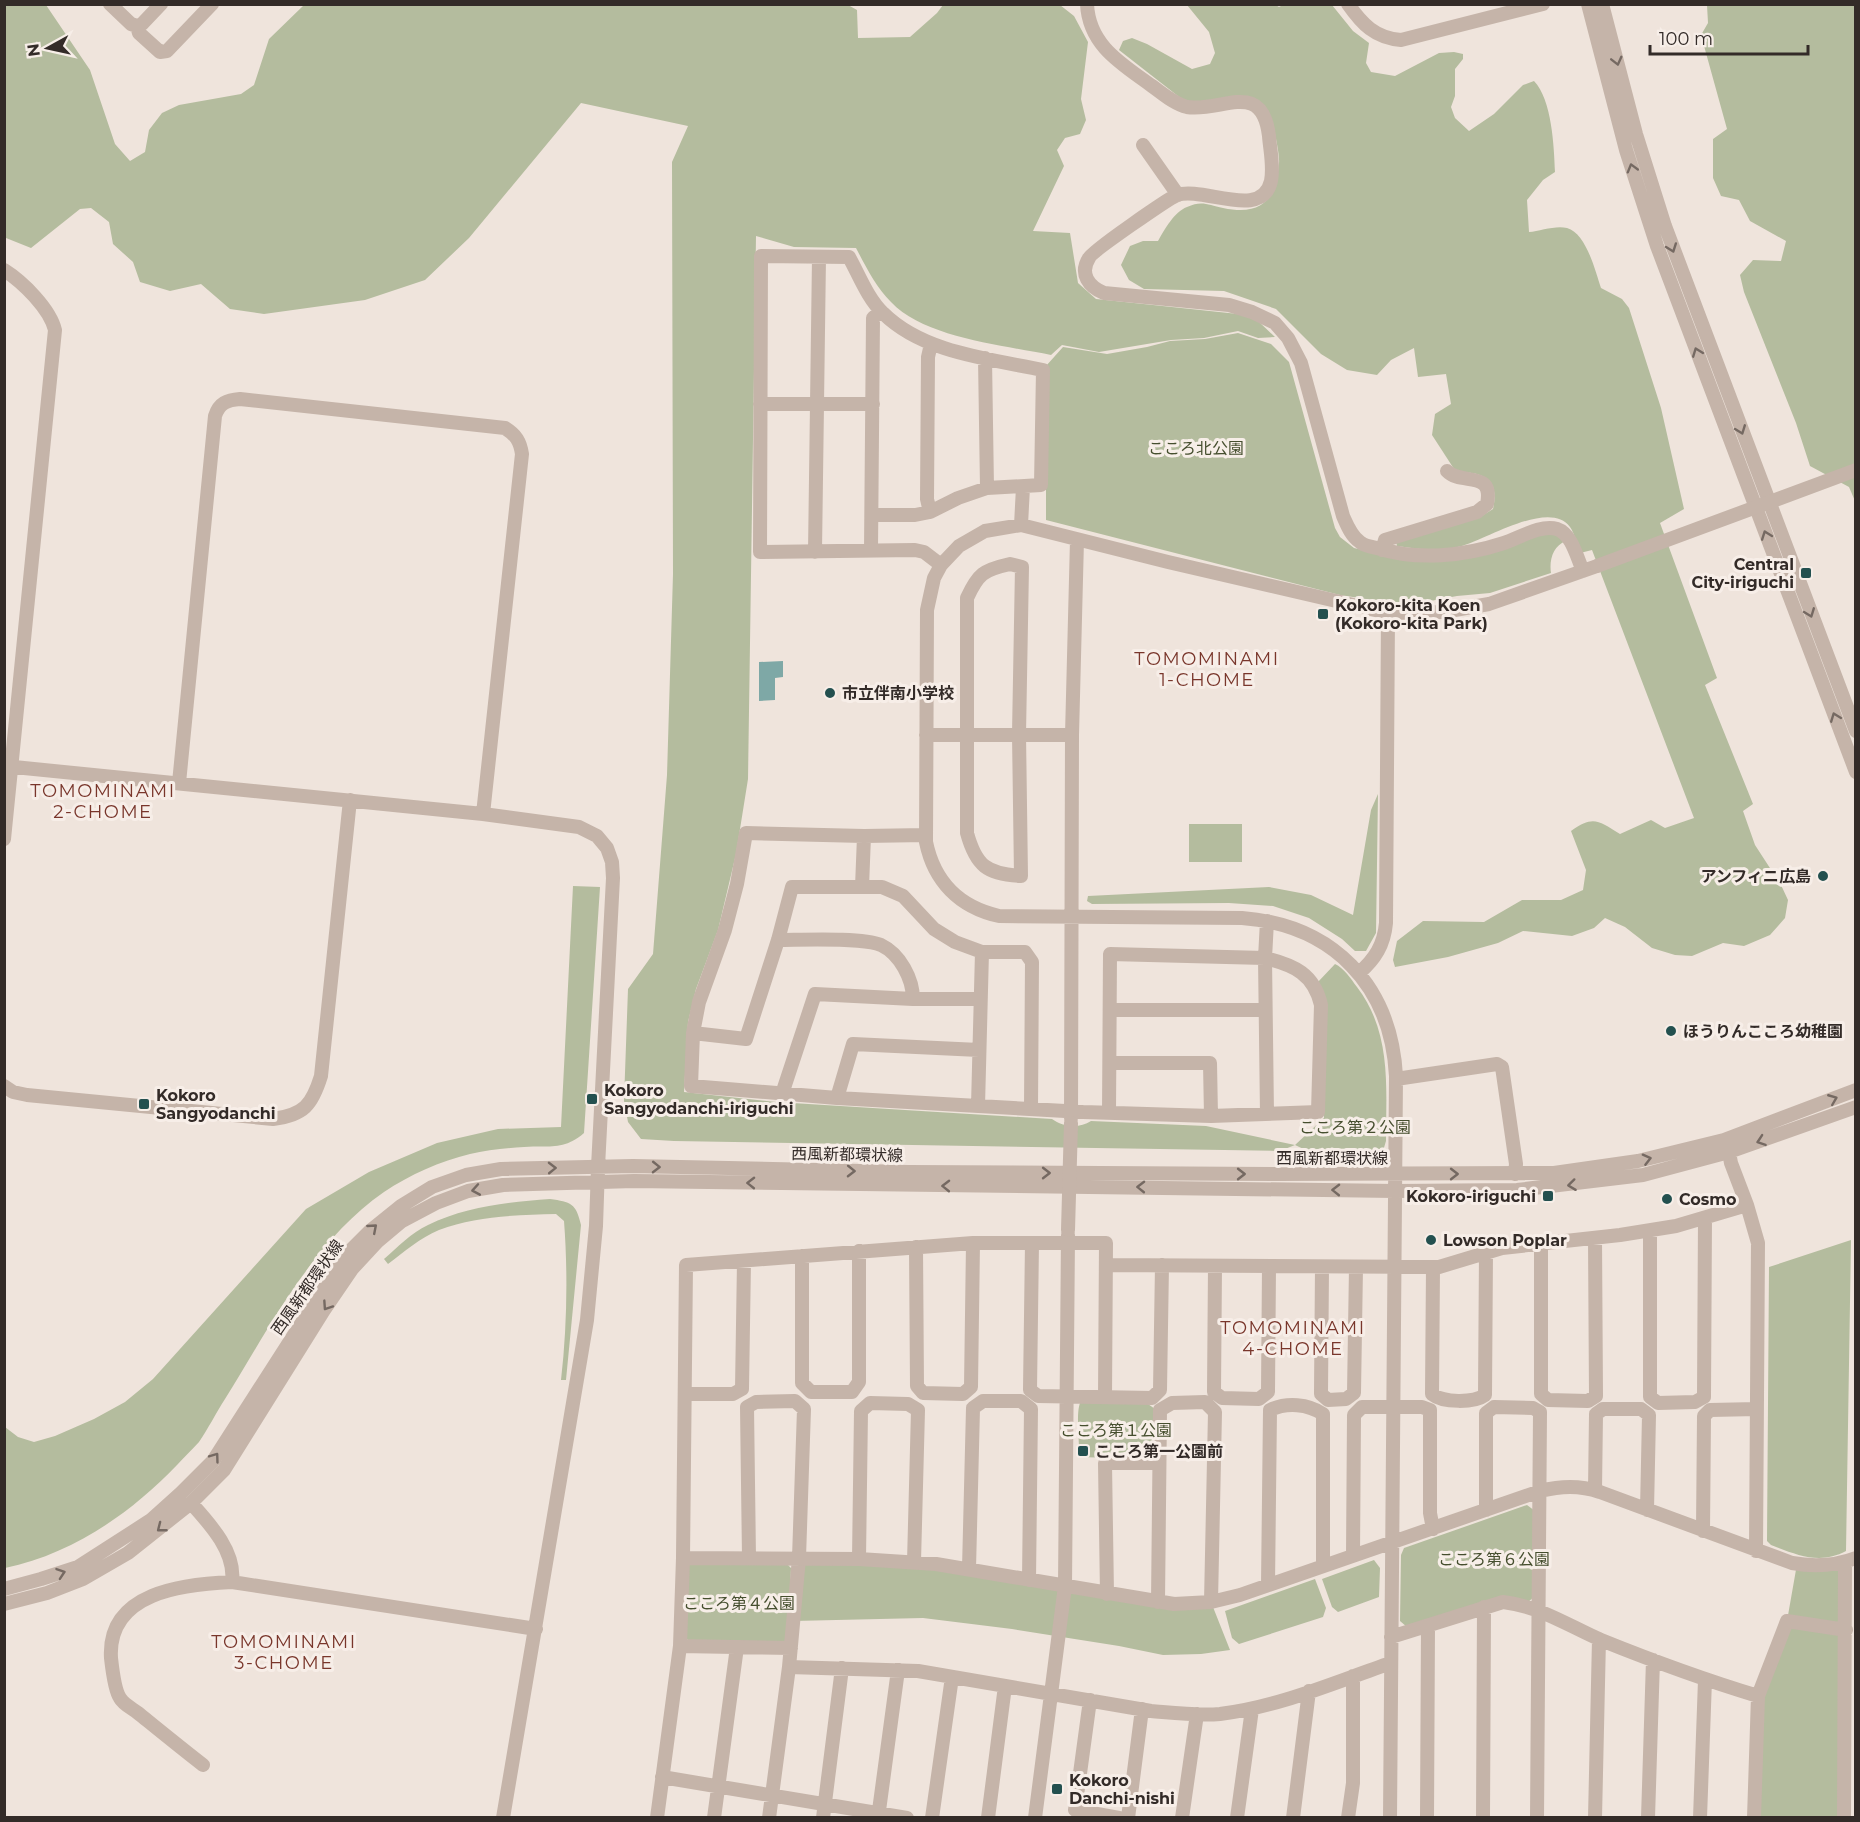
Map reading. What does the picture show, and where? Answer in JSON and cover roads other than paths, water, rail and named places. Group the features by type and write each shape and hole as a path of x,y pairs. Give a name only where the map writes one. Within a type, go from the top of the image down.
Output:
{"street":[{"path":"110,4 136,26 142,24 161,4"},
{"path":"136,26 139,33 160,52 167,51 212,4"},
{"path":"1087,4 1092,30 1101,45 1113,58 1171,99 1184,106 1198,108 1241,101 1255,104 1263,113 1268,126 1272,168 1270,183 1262,195 1250,200 1235,201 1210,194 1178,195 1150,212 1089,257 1085,270 1086,281 1094,289 1104,293 1228,306 1252,312 1275,323 1288,338 1301,363 1342,516 1350,531 1361,543 1382,550 1425,556 1468,553 1506,543 1540,530 1554,528 1567,536 1583,571"},
{"path":"1348,4 1367,29 1383,37 1401,40 1543,4"},
{"path":"1588,4 1626,150 1650,227 1856,772"},
{"path":"1602,4 1659,211 1856,731"},
{"path":"1143,145 1178,195"},
{"path":"872,515 915,515 930,512 958,498 987,488 1041,485 1043,370 931,344 893,322 881,311 849,257 761,256 760,552 915,550 924,552 941,565"},
{"path":"816,552 819,257"},
{"path":"4,270 14,276 43,307 52,318 55,330 8,766 4,839"},
{"path":"871,550 873,318 881,311"},
{"path":"930,512 927,499 928,357 931,344"},
{"path":"985,358 987,488"},
{"path":"179,783 215,416 217,408 223,403 230,399 240,399 505,428 515,434 522,454 483,814"},
{"path":"759,404 873,404"},
{"path":"1390,1818 1396,1079 1395,1057 1386,1020 1379,1003 1359,973 1344,958 1314,937 1297,929 1267,921 1242,918 999,916 987,913 954,895 939,876 928,854 926,835 927,610 930,592 941,565 959,546 978,535 998,528 1020,525 1388,613 1443,612 1472,608 1506,599 1856,470"},
{"path":"1382,550 1385,540 1477,512 1487,504 1488,494 1480,481 1473,478 1453,477 1447,471"},
{"path":"1020,525 1023,487"},
{"path":"1035,1818 1065,1586 1071,1117 1072,735 1077,540"},
{"path":"1010,564 1022,567 1019,734 1021,876 1002,875 985,867 972,853 967,833 967,598 975,580 990,568 1010,564"},
{"path":"1359,973 1378,952 1386,923 1388,613"},
{"path":"926,735 1072,735"},
{"path":"8,766 483,814 579,827 597,836 607,848 612,862 613,879 597,1167 596,1226 587,1320 503,1818"},
{"path":"4,1086 13,1092 27,1095 273,1119 291,1117 306,1108 315,1096 321,1076 350,801"},
{"path":"926,835 864,836 746,832 725,930 699,1002 693,1033 691,1086 837,1098 1031,1108 1071,1117 1109,1113 1211,1116 1318,1112 1321,1005 1318,991 1311,980 1279,961 1264,958 1110,954 1109,1113"},
{"path":"862,887 864,836"},
{"path":"693,1033 746,1039 778,940 792,887 882,887 903,896 934,929 955,942 982,952 1025,952 1032,962 1031,1108"},
{"path":"1267,921 1264,958 1267,1114"},
{"path":"778,940 866,941 881,945 894,954 905,970 913,988 913,999"},
{"path":"978,1106 982,952"},
{"path":"782,1094 816,994 913,999 980,999"},
{"path":"1110,1010 1265,1010"},
{"path":"837,1098 853,1044 979,1050"},
{"path":"1110,1063 1210,1063 1211,1116"},
{"path":"1396,1079 1497,1064 1502,1067 1516,1164 1515,1174"},
{"name":"西風新都環状線","path":"4,1589 41,1580 78,1567 151,1520 213,1461 344,1257 370,1231 401,1206 432,1187 466,1175 501,1168 597,1167 920,1172 1554,1173 1638,1161 1724,1140 1856,1090"},
{"name":"西風新都環状線","path":"4,1604 47,1593 83,1579 128,1553 191,1503 224,1470 352,1269 377,1242 402,1221 436,1203 468,1191 503,1185 597,1182 1395,1191 1517,1190 1643,1175 1729,1152 1856,1107"},
{"path":"1729,1152 1758,1243 1756,1551"},
{"path":"1106,1265 1432,1268 1451,1265 1502,1248 1650,1231 1747,1205"},
{"path":"1650,1231 1650,1397 1658,1403 1695,1402 1704,1397 1705,1218"},
{"path":"657,1818 680,1646 686,1265 973,1243 1032,1243 1068,1236 1106,1243 1104,1397"},
{"path":"1541,1244 1540,1394 1548,1400 1588,1401 1596,1396 1595,1238"},
{"path":"916,1247 917,1386 923,1393 963,1394 971,1387 973,1243"},
{"path":"1032,1243 1030,1390 1038,1396 1152,1398 1160,1390 1162,1265"},
{"path":"802,1256 802,1383 811,1392 852,1392 859,1382 859,1251"},
{"path":"1432,1268 1432,1394 1438,1399 1478,1400 1485,1395 1486,1252"},
{"path":"685,1394 733,1394 742,1389 744,1261"},
{"path":"1215,1266 1214,1392 1222,1398 1259,1399 1268,1392 1269,1266"},
{"path":"1322,1267 1321,1394 1328,1400 1346,1399 1354,1393 1356,1267"},
{"path":"749,1558 747,1407 756,1402 795,1401 804,1409 799,1558 789,1667 769,1818"},
{"path":"969,1569 973,1408 983,1401 1021,1401 1031,1409 1029,1580"},
{"path":"1158,1602 1160,1410 1172,1402 1204,1402 1215,1412 1212,1602"},
{"path":"859,1559 861,1411 870,1403 908,1404 918,1410 914,1562"},
{"path":"1268,1585 1270,1410 1280,1406 1311,1406 1323,1414 1323,1566"},
{"path":"1353,1555 1354,1414 1362,1407 1423,1407 1431,1411 1430,1513 1433,1529"},
{"path":"1486,1510 1486,1413 1494,1407 1533,1408 1540,1412 1537,1818"},
{"path":"1595,1490 1596,1414 1603,1409 1641,1409 1649,1415 1647,1510"},
{"path":"1703,1530 1704,1416 1710,1410 1757,1409"},
{"path":"1107,1594 1105,1463 1159,1463"},
{"path":"683,1558 859,1559 914,1562 969,1569 1158,1602 1174,1604 1212,1602 1268,1585 1540,1491 1565,1486 1595,1490 1779,1560 1806,1566 1833,1565 1850,1560 1846,1630 1844,1818"},
{"path":"191,1503 221,1541 234,1570 232,1582"},
{"path":"203,1765 119,1698 112,1667 111,1648 115,1632 124,1616 141,1601 168,1589 232,1582 536,1629"},
{"path":"1391,1637 1503,1602 1519,1604 1653,1660 1705,1680 1758,1696"},
{"path":"1483,1818 1484,1607"},
{"path":"1754,1818 1758,1696 1787,1621 1846,1630"},
{"path":"1427,1818 1428,1626"},
{"path":"1595,1818 1599,1639"},
{"path":"680,1646 791,1648"},
{"path":"714,1818 737,1647"},
{"path":"1648,1818 1653,1660"},
{"path":"789,1667 898,1670 1142,1709 1218,1714 1252,1709 1391,1663"},
{"path":"824,1811 842,1668"},
{"path":"878,1815 898,1670"},
{"path":"1348,1818 1353,1783 1353,1676"},
{"path":"932,1818 952,1677"},
{"path":"1700,1818 1705,1680"},
{"path":"988,1818 1005,1686"},
{"path":"1293,1818 1309,1692"},
{"path":"1090,1700 1075,1810 1119,1818"},
{"path":"1128,1818 1142,1709"},
{"path":"1237,1818 1252,1709"},
{"path":"1182,1818 1197,1714"},
{"path":"662,1777 771,1796 824,1811 907,1818"}],"water":[{"path":"783,661 783,677 775,678 775,700 759,701 759,662"}],"place":[{"name":"Central City-iriguchi","path":"1806,573"},
{"name":"Kokoro-kita Koen (Kokoro-kita Park)","path":"1323,614"},
{"name":"市立伴南小学校","path":"830,693"},
{"name":"アンフィニ広島","path":"1823,876"},
{"name":"ほうりんこころ幼稚園","path":"1671,1031"},
{"name":"Kokoro Sangyodanchi-iriguchi","path":"592,1099"},
{"name":"Kokoro Sangyodanchi","path":"144,1104"},
{"name":"Kokoro-iriguchi","path":"1548,1196"},
{"name":"Cosmo","path":"1667,1199"},
{"name":"Lowson Poplar","path":"1431,1240"},
{"name":"こころ第一公園前","path":"1083,1451"},
{"name":"Kokoro Danchi-nishi","path":"1057,1789"}],"district":[{"name":"TOMOMINAMI 1-CHOME","path":"1207,669"},
{"name":"TOMOMINAMI 2-CHOME","path":"103,801"},
{"name":"TOMOMINAMI 4-CHOME","path":"1293,1338"},
{"name":"TOMOMINAMI 3-CHOME","path":"284,1652"}],"park label":[{"name":"こころ北公園","path":"1196,448"},
{"name":"こころ第２公園","path":"1355,1127"},
{"name":"こころ第１公園","path":"1116,1430"},
{"name":"こころ第６公園","path":"1494,1559"},
{"name":"こころ第４公園","path":"739,1603"}]}
